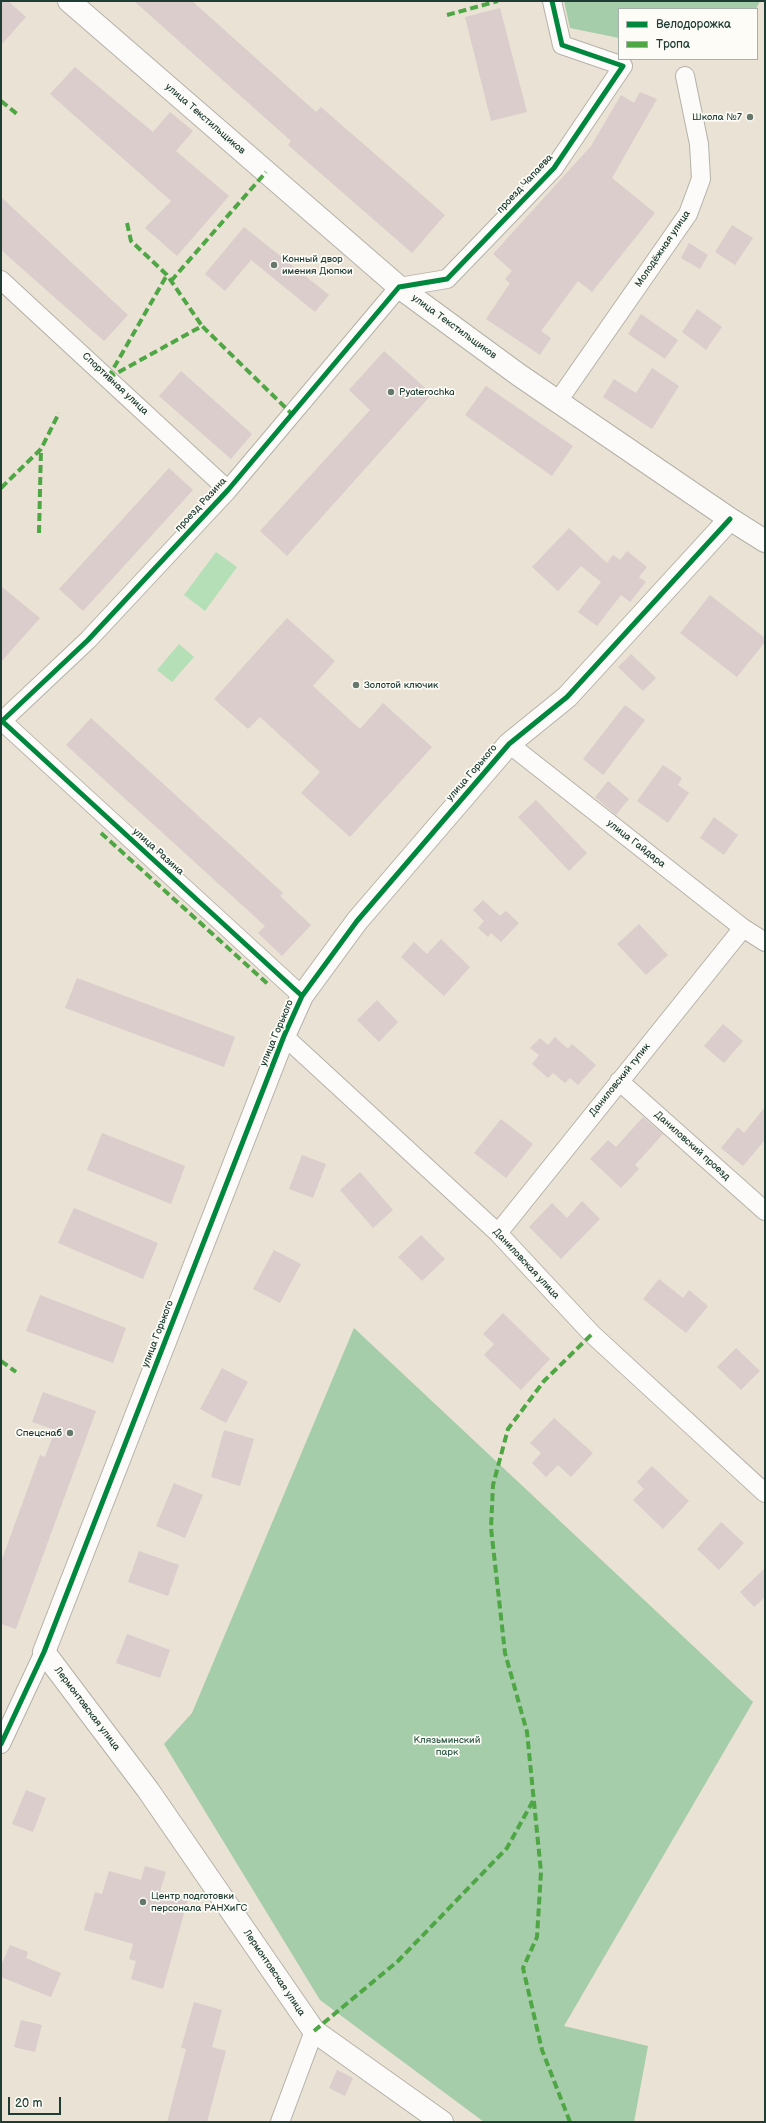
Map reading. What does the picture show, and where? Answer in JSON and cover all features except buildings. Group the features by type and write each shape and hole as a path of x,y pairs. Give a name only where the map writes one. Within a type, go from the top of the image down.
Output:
{"street":[{"name":"улица Текстильщиков","path":"69,1 399,287 558,401 730,519 765,541"},
{"name":"проезд Чапаева","path":"399,287 447,280 554,168 623,66 562,45 552,1"},
{"name":"Молодёжная улица","path":"558,401 688,214 701,179 698,144 685,76"},
{"name":"Спортивная улица","path":"1,280 228,490"},
{"name":"проезд Разина","path":"2,722 88,640 228,490 319,384 399,287"},
{"name":"улица Горького","path":"44,1652 284,1036 302,996 357,921 509,744 566,697 730,519"},
{"name":"улица Разина","path":"2,722 302,996"},
{"name":"улица Гайдара","path":"509,744 743,928 765,942"},
{"name":"Даниловский тупик","path":"498,1233 743,928"},
{"name":"Даниловская улица","path":"284,1036 498,1233 592,1334 765,1493"},
{"name":"Даниловский проезд","path":"619,1081 765,1211"},
{"path":"1,1744 44,1652"},
{"name":"Лермонтовская улица","path":"44,1652 148,1790 314,2031 442,2122"},
{"path":"280,2122 314,2031"}],"green space":[{"path":"564,1 760,1 756,8 618,8 618,38 570,28"},
{"path":"216,552 237,567 205,611 184,595"},
{"path":"179,644 194,657 172,682 157,670"},
{"name":"Клязьминский парк","path":"354,1328 753,1702 564,2026 648,2046 634,2122 484,2122 320,2000 164,1744 192,1713"}],"marked path":[{"path":"447,15 498,1"},
{"path":"1,101 17,114"},
{"path":"171,281 266,172"},
{"path":"127,223 131,241 167,275 202,326"},
{"path":"108,378 167,275"},
{"path":"108,378 202,326 293,415"},
{"path":"1,488 41,449 59,413"},
{"path":"39,533 41,449"},
{"path":"101,833 270,986"},
{"path":"570,2122 542,2050 523,1968 537,1937 541,1872 527,1732 505,1653 491,1528 493,1485 508,1429 544,1381 592,1334"},
{"path":"1,1361 16,1372"},
{"path":"314,2031 398,1961 507,1848 534,1799"}],"cycle path":[{"path":"302,996 2,721 88,640 228,490 399,287 447,279 554,168 623,66 562,45 552,1"},
{"path":"1,1744 44,1652 284,1036 302,996 357,921 509,744 567,697 730,519"}],"place":[{"name":"Школа №7","path":"750,117"},
{"name":"Конный двор имения Дюпюи","path":"274,265"},
{"name":"Pyaterochka","path":"391,392"},
{"name":"Золотой ключик","path":"356,685"},
{"name":"Спецснаб","path":"70,1433"},
{"name":"Центр подготовки персонала РАНХиГС","path":"143,1902"}]}
